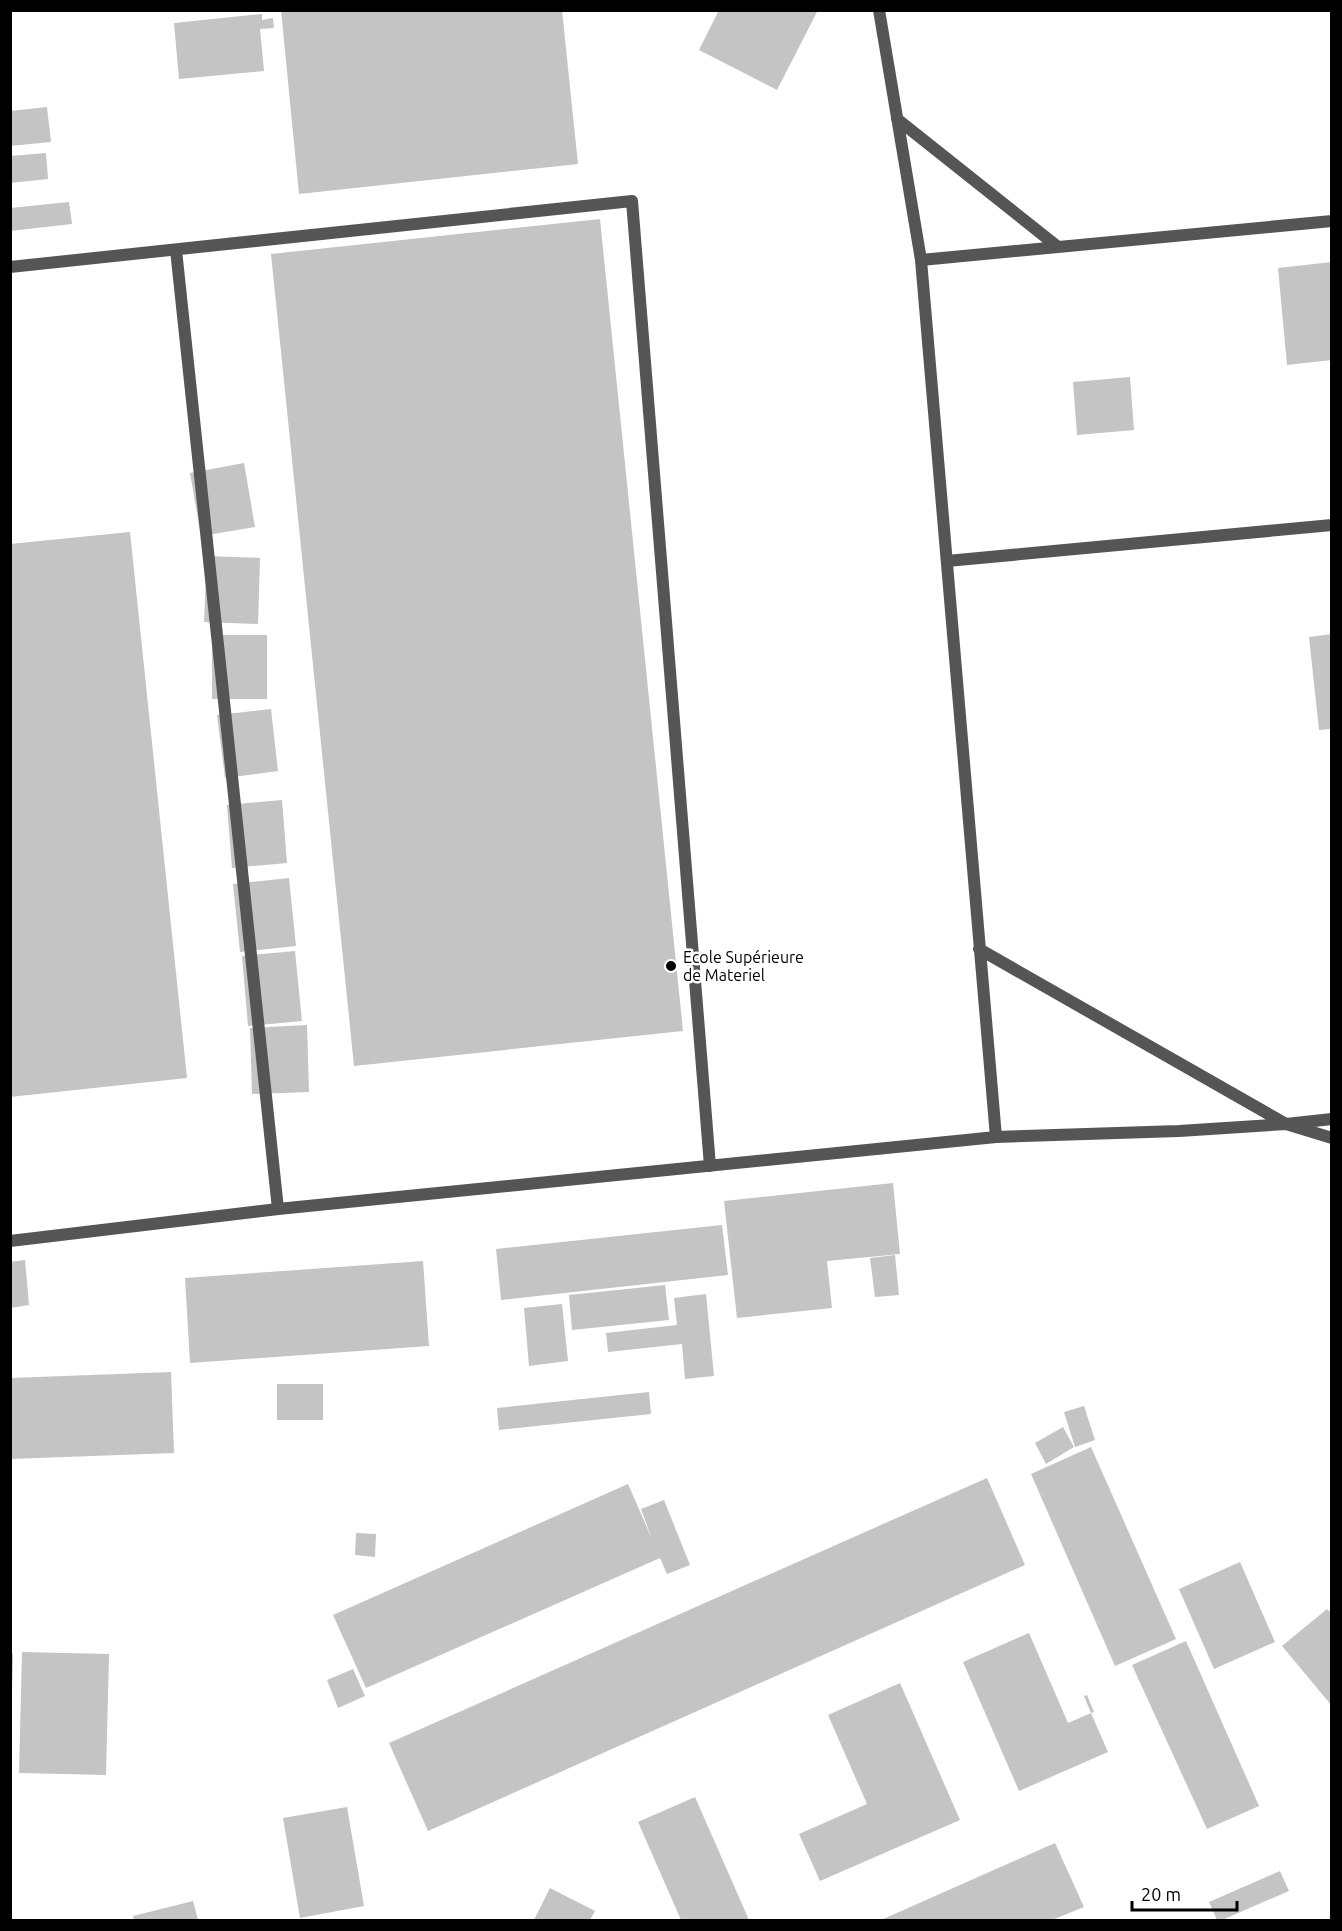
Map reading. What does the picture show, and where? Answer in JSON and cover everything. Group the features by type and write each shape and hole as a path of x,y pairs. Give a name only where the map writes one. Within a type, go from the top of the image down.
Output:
{"street":[{"path":"879,10 921,260 996,1137"},
{"path":"897,119 1058,247"},
{"path":"10,267 632,201 710,1166"},
{"path":"921,260 1332,221"},
{"path":"176,250 278,1209"},
{"path":"946,561 1332,525"},
{"path":"980,949 1286,1124 1332,1138"},
{"path":"10,1241 278,1209 996,1137 1179,1131 1332,1119"}],"building":[{"path":"281,10 562,10 578,164 299,194"},
{"path":"719,10 818,10 777,90 699,50"},
{"path":"262,14 262,20 273,18 274,28 260,29 264,71 179,79 174,23"},
{"path":"47,107 51,142 10,146 10,111"},
{"path":"46,153 48,179 10,183 10,156"},
{"path":"69,202 72,224 10,231 10,208"},
{"path":"600,219 683,1031 354,1066 271,254"},
{"path":"1332,262 1332,360 1287,365 1278,268"},
{"path":"1130,377 1134,430 1077,435 1073,382"},
{"path":"244,463 255,527 201,536 190,473"},
{"path":"130,532 187,1078 10,1097 10,544"},
{"path":"207,556 260,558 258,624 204,622"},
{"path":"1332,634 1332,729 1319,730 1309,637"},
{"path":"212,635 267,635 267,699 212,699"},
{"path":"271,709 278,771 225,778 217,715"},
{"path":"282,800 287,863 232,868 227,805"},
{"path":"289,878 296,946 240,952 233,884"},
{"path":"295,951 302,1021 248,1026 242,956"},
{"path":"307,1025 309,1092 252,1094 250,1028"},
{"path":"893,1183 900,1254 827,1261 832,1308 737,1318 724,1201"},
{"path":"722,1225 728,1275 501,1300 496,1249"},
{"path":"895,1255 899,1295 875,1297 870,1258"},
{"path":"25,1260 29,1305 10,1308 10,1262"},
{"path":"423,1261 429,1346 190,1363 185,1278"},
{"path":"665,1285 669,1320 572,1330 569,1295"},
{"path":"706,1294 714,1376 685,1379 682,1344 608,1352 606,1333 677,1325 674,1298"},
{"path":"562,1304 568,1361 529,1366 524,1308"},
{"path":"171,1372 174,1453 10,1459 10,1378"},
{"path":"277,1384 323,1384 323,1420 277,1420"},
{"path":"649,1392 651,1414 499,1430 497,1408"},
{"path":"1084,1406 1095,1440 1075,1447 1064,1412"},
{"path":"1063,1427 1074,1447 1046,1464 1035,1443"},
{"path":"1091,1447 1176,1639 1115,1666 1031,1474"},
{"path":"987,1478 1025,1565 428,1831 389,1743"},
{"path":"628,1484 652,1539 641,1509 664,1500 690,1565 667,1574 660,1558 366,1688 333,1615"},
{"path":"356,1533 376,1534 375,1557 355,1555"},
{"path":"1240,1562 1275,1642 1214,1669 1179,1589"},
{"path":"1327,1609 1332,1614 1332,1706 1282,1646"},
{"path":"1029,1633 1068,1723 1091,1713 1108,1752 1019,1791 963,1662"},
{"path":"1186,1641 1259,1806 1207,1829 1132,1665"},
{"path":"22,1652 109,1654 106,1775 19,1773"},
{"path":"10,1653 13,1654 12,1691 10,1691"},
{"path":"353,1669 365,1696 338,1708 327,1680"},
{"path":"900,1683 960,1820 820,1881 799,1834 867,1804 828,1715"},
{"path":"1087,1695 1094,1712 1091,1713 1084,1696"},
{"path":"695,1797 749,1920 681,1920 638,1822"},
{"path":"347,1807 364,1906 300,1918 283,1818"},
{"path":"1055,1843 1084,1907 1052,1920 881,1920"},
{"path":"1280,1871 1289,1891 1222,1920 1217,1920 1209,1902"},
{"path":"550,1888 595,1911 590,1920 534,1920"},
{"path":"193,1901 198,1920 134,1920 133,1916"}],"place":[{"name":"Ecole Supérieure de Materiel","path":"671,966"}]}
